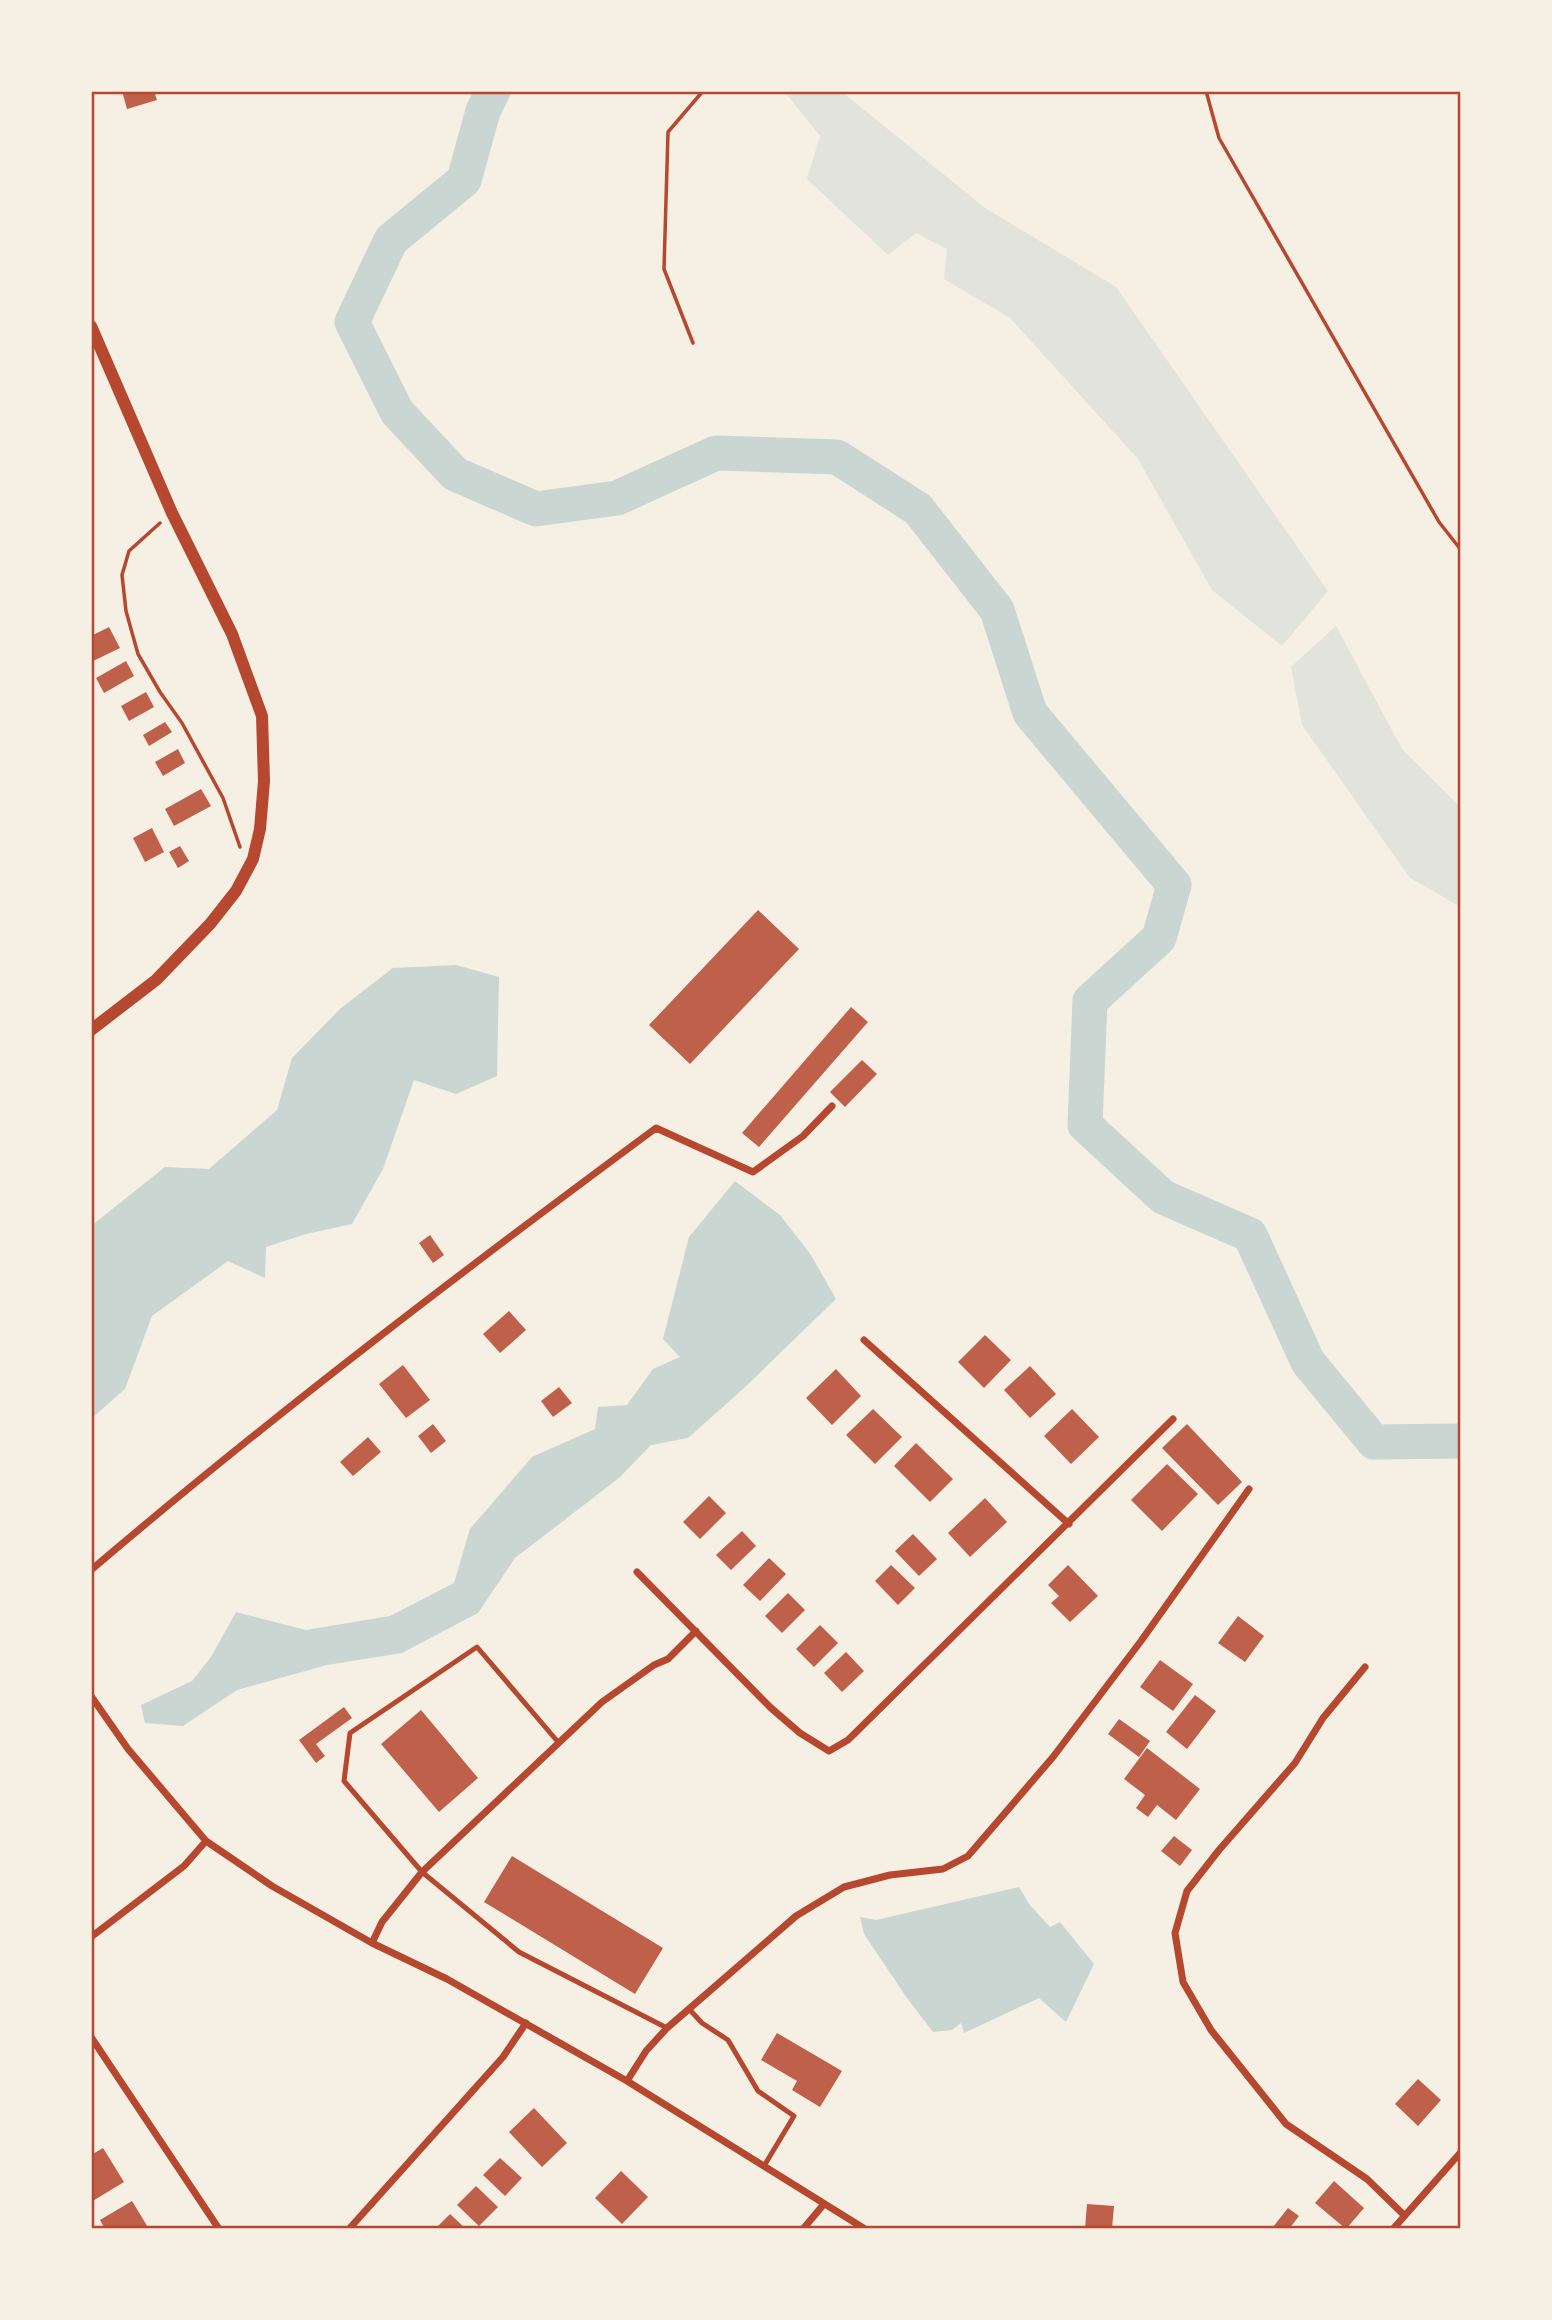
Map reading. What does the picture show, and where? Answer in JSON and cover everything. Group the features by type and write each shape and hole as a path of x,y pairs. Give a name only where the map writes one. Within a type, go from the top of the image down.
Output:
{"street":[{"path":"91,326 172,513 232,634 262,716 264,781 260,830 253,859 236,891 210,925 156,980 91,1030"},
{"path":"91,1570 203,1474 550,1206 656,1128 753,1172 803,1136 832,1106"},
{"path":"864,1340 1069,1524"},
{"path":"637,1572 771,1707 800,1733 829,1751 848,1740 1172,1419"},
{"path":"627,2081 646,2051 667,2028 796,1916 844,1887 890,1875 943,1869 968,1856 1069,1736 1141,1641 1249,1489"},
{"path":"372,1943 382,1922 422,1872 602,1702 654,1665 668,1659 696,1631"},
{"path":"1365,1667 1323,1718 1295,1763 1187,1891 1175,1933 1182,1982 1210,2030 1286,2124 1367,2179 1404,2215"},
{"path":"91,1696 128,1749 206,1841 272,1886 372,1943 447,1979 627,2081 865,2229"},
{"path":"91,1937 184,1866 206,1841"},
{"path":"349,2229 503,2057 526,2023"},
{"path":"91,2037 219,2229"},
{"path":"1393,2229 1461,2152"},
{"path":"803,2229 824,2204"}],"lane":[{"path":"558,1742 477,1647 350,1733 344,1781 422,1872 519,1952 667,2028"},
{"path":"689,2009 702,2023 728,2040 758,2091 794,2116 764,2166"}],"path":[{"path":"693,343 664,270 668,132 703,91"},
{"path":"1206,91 1219,138 1439,522 1461,550"},
{"path":"172,513 129,551 122,575 126,611 138,654 181,723 222,797 236,833 246,873"}],"shaded area":[{"path":"784,91 841,91 985,208 1116,287 1328,591 1282,646 1212,590 1138,459 1010,318 944,279 947,249 916,233 888,255 807,179 820,136"},
{"path":"1336,626 1402,749 1461,808 1461,907 1410,878 1302,725 1291,667"},
{"path":"456,965 499,977 497,1076 456,1094 414,1080 383,1169 352,1224 306,1234 266,1247 265,1278 228,1261 152,1316 125,1389 91,1419 91,1226 165,1167 209,1169 277,1110 292,1058 341,1008 393,968"},
{"path":"735,1181 780,1215 811,1255 836,1299 743,1389 688,1438 651,1445 619,1478 515,1558 478,1613 402,1653 327,1665 237,1690 183,1726 145,1723 141,1705 192,1681 211,1657 236,1612 306,1630 390,1616 454,1583 470,1529 532,1457 595,1429 598,1407 627,1405 653,1369 680,1357 663,1339 689,1237"},
{"path":"1019,1887 1029,1904 1050,1927 1060,1922 1094,1964 1066,2022 1039,1998 964,2033 961,2023 952,2030 933,2032 864,1934 860,1917 876,1920"}],"building":[{"path":"122,91 154,91 157,100 127,109"},
{"path":"109,627 120,648 91,662 91,636"},
{"path":"126,661 134,676 104,693 96,678"},
{"path":"146,692 154,707 129,721 121,706"},
{"path":"165,722 172,732 149,746 143,735"},
{"path":"178,749 185,763 163,776 155,762"},
{"path":"201,789 211,806 174,826 165,809"},
{"path":"152,828 164,852 145,862 133,838"},
{"path":"180,846 189,861 178,868 169,852"},
{"path":"758,910 799,949 690,1064 649,1025"},
{"path":"851,1007 868,1022 759,1147 742,1133"},
{"path":"862,1060 877,1074 845,1107 830,1092"},
{"path":"430,1235 444,1255 433,1263 419,1243"},
{"path":"509,1311 526,1330 500,1353 483,1334"},
{"path":"985,1335 1011,1360 984,1388 958,1362"},
{"path":"403,1365 430,1400 406,1418 379,1384"},
{"path":"1030,1366 1056,1394 1030,1418 1004,1390"},
{"path":"836,1369 861,1396 832,1425 806,1398"},
{"path":"559,1387 572,1403 553,1417 541,1401"},
{"path":"873,1409 902,1437 875,1464 846,1435"},
{"path":"1072,1409 1099,1437 1071,1464 1044,1436"},
{"path":"433,1424 446,1441 431,1453 418,1436"},
{"path":"1187,1424 1242,1482 1218,1505 1162,1448"},
{"path":"368,1437 381,1452 353,1476 340,1462"},
{"path":"916,1443 953,1479 930,1502 894,1466"},
{"path":"1167,1464 1198,1494 1162,1531 1131,1500"},
{"path":"709,1496 726,1513 700,1539 683,1522"},
{"path":"985,1498 1007,1522 970,1557 948,1533"},
{"path":"742,1531 756,1546 731,1570 716,1555"},
{"path":"913,1534 937,1559 919,1576 895,1551"},
{"path":"769,1558 786,1574 760,1601 743,1585"},
{"path":"891,1565 915,1588 898,1605 875,1581"},
{"path":"1068,1565 1098,1596 1070,1622 1051,1603 1059,1596 1048,1585"},
{"path":"788,1593 805,1610 782,1633 765,1616"},
{"path":"1238,1616 1264,1636 1245,1662 1218,1643"},
{"path":"820,1625 838,1643 814,1667 796,1649"},
{"path":"846,1652 864,1671 842,1692 824,1673"},
{"path":"1160,1660 1193,1684 1173,1711 1140,1687"},
{"path":"1195,1695 1216,1711 1187,1749 1166,1732"},
{"path":"344,1707 352,1718 316,1744 325,1756 316,1763 299,1740"},
{"path":"421,1710 478,1778 439,1812 381,1744"},
{"path":"1119,1719 1150,1741 1139,1757 1108,1734"},
{"path":"1147,1748 1200,1789 1176,1820 1157,1805 1148,1817 1136,1808 1145,1795 1124,1779"},
{"path":"1174,1836 1192,1850 1180,1866 1161,1851"},
{"path":"512,1856 663,1948 635,1994 484,1902"},
{"path":"777,2033 842,2071 820,2107 792,2090 797,2081 761,2060"},
{"path":"1418,2079 1441,2100 1418,2126 1395,2104"},
{"path":"534,2108 567,2143 542,2167 509,2132"},
{"path":"103,2148 124,2182 91,2202 91,2155"},
{"path":"500,2158 522,2178 505,2196 483,2175"},
{"path":"621,2171 648,2197 622,2224 595,2198"},
{"path":"1334,2181 1364,2208 1346,2229 1315,2203"},
{"path":"476,2186 498,2207 479,2226 457,2205"},
{"path":"132,2201 149,2229 105,2229 100,2220"},
{"path":"1087,2204 1114,2206 1112,2229 1085,2229"},
{"path":"1288,2208 1299,2216 1289,2229 1273,2227"},
{"path":"450,2214 466,2229 435,2229"}],"waterway":[{"path":"493,91 483,111 464,180 391,240 352,322 397,412 455,474 536,509 617,498 716,453 837,457 918,509 997,610 1030,713 1174,885 1159,938 1090,1001 1085,1125 1163,1197 1250,1235 1308,1362 1374,1442 1461,1441"}]}
